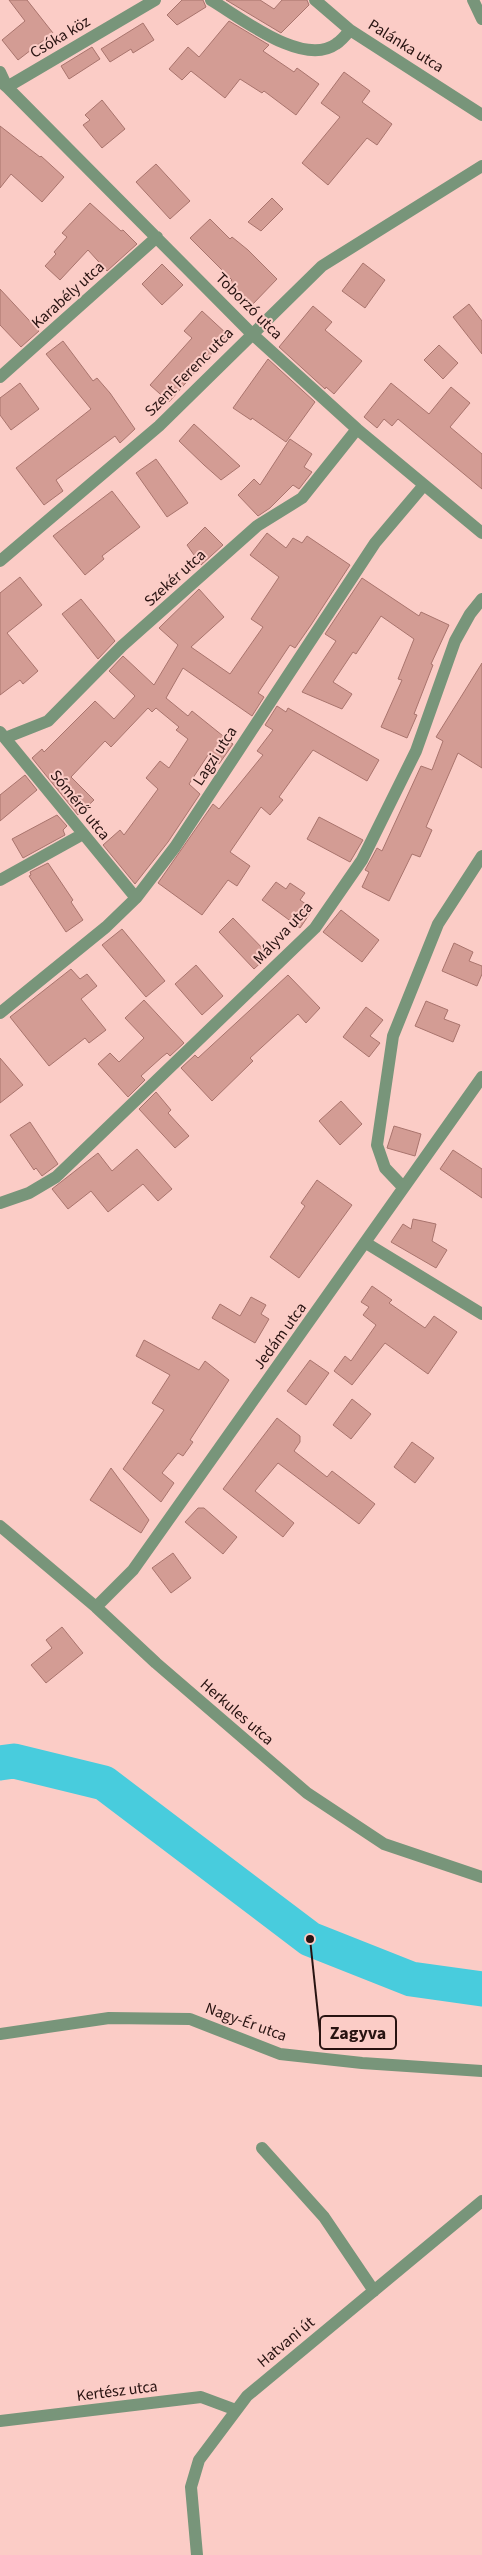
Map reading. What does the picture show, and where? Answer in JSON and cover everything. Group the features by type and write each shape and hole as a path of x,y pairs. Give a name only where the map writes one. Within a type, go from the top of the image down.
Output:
{"street":[{"name":"Csóka köz","path":"4,84 155,0"},
{"path":"211,0 289,47 317,51 336,45 350,30"},
{"name":"Palánka utca","path":"315,0 350,30 482,115"},
{"path":"473,0 482,19"},
{"name":"Toborzó utca","path":"0,72 4,84 251,333 357,429 482,533"},
{"name":"Szent Ferenc utca","path":"0,561 159,426 251,333 322,266 482,166"},
{"name":"Karabély utca","path":"0,378 157,237"},
{"name":"Szekér utca","path":"2,735 48,721 122,646 257,526 302,498 357,429"},
{"name":"Lagzi utca","path":"0,1014 106,927 136,898 175,847 375,544 424,485"},
{"name":"Mályva utca","path":"0,1203 29,1193 56,1177 315,928 362,860 416,751 455,641 470,614 482,599"},
{"name":"Sómérő utca","path":"2,735 136,898"},
{"path":"0,880 83,834"},
{"path":"403,1187 385,1168 377,1145 393,1036 438,924 482,856"},
{"name":"Jedám utca","path":"96,1608 133,1570 482,1077"},
{"path":"366,1243 482,1314"},
{"name":"Herkules utca","path":"0,1526 307,1793 384,1844 482,1877"},
{"name":"Nagy-Ér utca","path":"0,2034 109,2018 190,2019 280,2054 362,2063 482,2071"},
{"path":"262,2148 324,2217 374,2291"},
{"name":"Hatvani út","path":"197,2555 191,2487 199,2460 247,2396 482,2201"},
{"name":"Kertész utca","path":"0,2421 201,2397 236,2410"}],"building":[{"path":"9,0 27,0 53,33 18,60 2,40 25,21"},
{"path":"182,0 203,0 206,7 177,25 167,15"},
{"path":"226,0 260,0 274,9 282,0 307,0 309,5 281,33"},
{"path":"229,21 269,45 263,51 294,72 297,68 319,84 296,115 264,91 262,93 240,79 225,98 191,71 182,80 169,69 188,47 199,57"},
{"path":"143,23 154,40 133,53 131,49 110,62 101,49"},
{"path":"92,47 100,59 69,79 61,66"},
{"path":"344,72 370,91 362,102 392,124 377,145 367,138 328,185 302,163 340,117 321,103"},
{"path":"102,100 125,129 102,148 83,125 90,120 85,115"},
{"path":"0,126 41,156 64,177 42,202 11,174 0,188"},
{"path":"156,164 190,201 170,219 136,182"},
{"path":"272,198 283,209 261,231 248,222"},
{"path":"90,203 137,244 107,271 88,250 60,280 45,266 56,254 54,252 67,237 62,233"},
{"path":"210,219 230,239 232,237 248,250 277,279 252,305 229,283 232,280 190,238"},
{"path":"363,263 385,280 365,308 342,291"},
{"path":"162,264 183,285 162,305 142,284"},
{"path":"0,289 39,331 21,347 0,325"},
{"path":"469,304 482,321 482,354 453,317"},
{"path":"313,306 332,322 325,330 362,361 334,394 326,387 325,389 279,347"},
{"path":"202,311 228,335 169,402 150,385 192,338 184,331"},
{"path":"63,341 93,381 97,378 110,393 135,429 120,443 115,436 56,480 63,491 44,505 16,468 91,409 46,354"},
{"path":"439,345 458,363 443,379 424,360"},
{"path":"268,359 315,402 286,442 252,418 251,420 233,408"},
{"path":"20,383 39,409 11,430 0,415 0,398"},
{"path":"391,383 429,414 451,387 470,403 450,427 482,454 482,489 398,419 392,426 384,419 377,428 364,417"},
{"path":"194,424 240,466 221,480 204,465 179,441"},
{"path":"290,439 312,454 304,467 312,472 299,489 293,485 270,508 258,516 238,495 254,479 260,485"},
{"path":"156,459 188,503 167,517 136,473"},
{"path":"112,491 140,527 102,556 104,559 85,575 53,536"},
{"path":"205,527 223,545 201,565 187,545"},
{"path":"267,533 286,548 293,538 302,543 307,536 350,565 295,648 290,645 258,693 264,697 252,716 183,668 166,698 188,716 192,711 233,744 219,764 208,755 189,784 200,794 168,842 135,884 103,845 120,830 124,835 158,789 146,778 160,761 169,768 188,739 176,730 179,727 156,708 152,712 148,708 111,747 105,741 71,777 94,800 78,815 32,758 42,749 44,752 95,701 114,719 135,696 109,671 123,656 154,685 178,645 159,628 199,589 224,617 191,647 230,674 263,627 251,619 279,577 250,555"},
{"path":"20,577 42,605 7,633 38,671 23,684 20,680 0,695 0,593"},
{"path":"362,578 419,616 421,612 449,625 431,664 433,665 414,714 417,715 407,738 381,727 402,680 398,679 414,639 381,616 356,654 353,652 333,682 352,694 342,709 302,692 336,641 325,634"},
{"path":"81,599 115,641 98,659 62,614"},
{"path":"482,663 482,768 458,753 426,827 432,830 420,857 412,854 389,901 362,887 369,872 365,870 377,848 382,851 421,766 432,770 443,741 436,737"},
{"path":"277,706 286,712 288,708 379,760 367,781 313,750 279,797 283,800 270,815 261,807 230,852 250,866 237,886 228,880 202,915 158,883 213,804 219,809 263,755 257,751 273,730 265,725"},
{"path":"25,775 37,790 0,821 0,795"},
{"path":"57,815 67,826 63,830 65,835 23,858 12,839"},
{"path":"319,817 363,840 350,862 307,839"},
{"path":"48,863 73,900 71,902 83,920 66,932 29,876 31,875 30,872"},
{"path":"276,882 286,889 290,883 305,893 300,900 313,909 300,928 262,900"},
{"path":"341,910 379,940 362,962 323,932"},
{"path":"233,918 269,955 254,969 219,932"},
{"path":"122,929 165,981 146,997 102,945"},
{"path":"454,943 473,952 469,961 482,966 482,974 477,986 442,971"},
{"path":"196,965 223,996 202,1015 175,984"},
{"path":"71,969 80,979 87,974 97,986 81,999 106,1030 89,1043 85,1038 49,1066 10,1017"},
{"path":"288,975 320,1008 306,1023 298,1014 250,1058 253,1061 212,1101 181,1068 195,1055 198,1058"},
{"path":"144,1000 184,1043 170,1056 167,1053 141,1076 145,1080 128,1097 98,1064 110,1053 119,1062 144,1038 125,1018"},
{"path":"426,1001 448,1010 444,1019 460,1025 453,1042 415,1026"},
{"path":"366,1007 383,1020 370,1036 380,1043 369,1057 343,1037"},
{"path":"0,1058 23,1085 0,1103"},
{"path":"156,1092 171,1110 168,1113 189,1136 175,1148 139,1109"},
{"path":"341,1101 362,1124 340,1145 319,1121"},
{"path":"30,1122 58,1164 42,1176 36,1168 34,1170 10,1135"},
{"path":"394,1126 421,1134 415,1156 387,1148"},
{"path":"137,1149 172,1189 158,1201 143,1184 108,1212 91,1191 68,1209 52,1189 98,1153 112,1171"},
{"path":"453,1150 482,1169 482,1198 440,1169"},
{"path":"317,1180 352,1205 299,1278 270,1257 305,1206 301,1203"},
{"path":"413,1219 436,1224 432,1241 447,1250 436,1268 391,1242 403,1224 411,1229"},
{"path":"372,1286 392,1300 389,1303 425,1328 434,1316 457,1332 428,1374 385,1343 352,1385 334,1371 345,1356 351,1361 376,1325 363,1315 369,1307 361,1302"},
{"path":"251,1297 266,1305 261,1314 269,1319 255,1343 212,1318 220,1304 240,1316"},
{"path":"144,1340 199,1370 205,1361 229,1380 190,1440 193,1442 183,1456 178,1453 162,1473 174,1483 161,1502 123,1469 164,1410 152,1403 170,1375 136,1356"},
{"path":"310,1360 329,1373 306,1405 287,1391"},
{"path":"352,1399 371,1414 351,1439 333,1425"},
{"path":"277,1418 300,1436 300,1442 294,1451 327,1477 332,1471 375,1504 359,1524 278,1463 255,1491 294,1523 283,1537 223,1489"},
{"path":"412,1442 434,1458 415,1483 394,1467"},
{"path":"111,1468 149,1520 141,1533 90,1500"},
{"path":"198,1508 204,1508 237,1537 223,1554 185,1522"},
{"path":"173,1553 191,1578 171,1593 152,1568"},
{"path":"62,1627 83,1653 46,1683 31,1665 52,1648 46,1640"}],"waterway":[{"path":"0,1763 14,1761 104,1783 310,1939 411,1979 482,1989"}],"place":[{"name":"Zagyva","path":"310,1939"}]}
